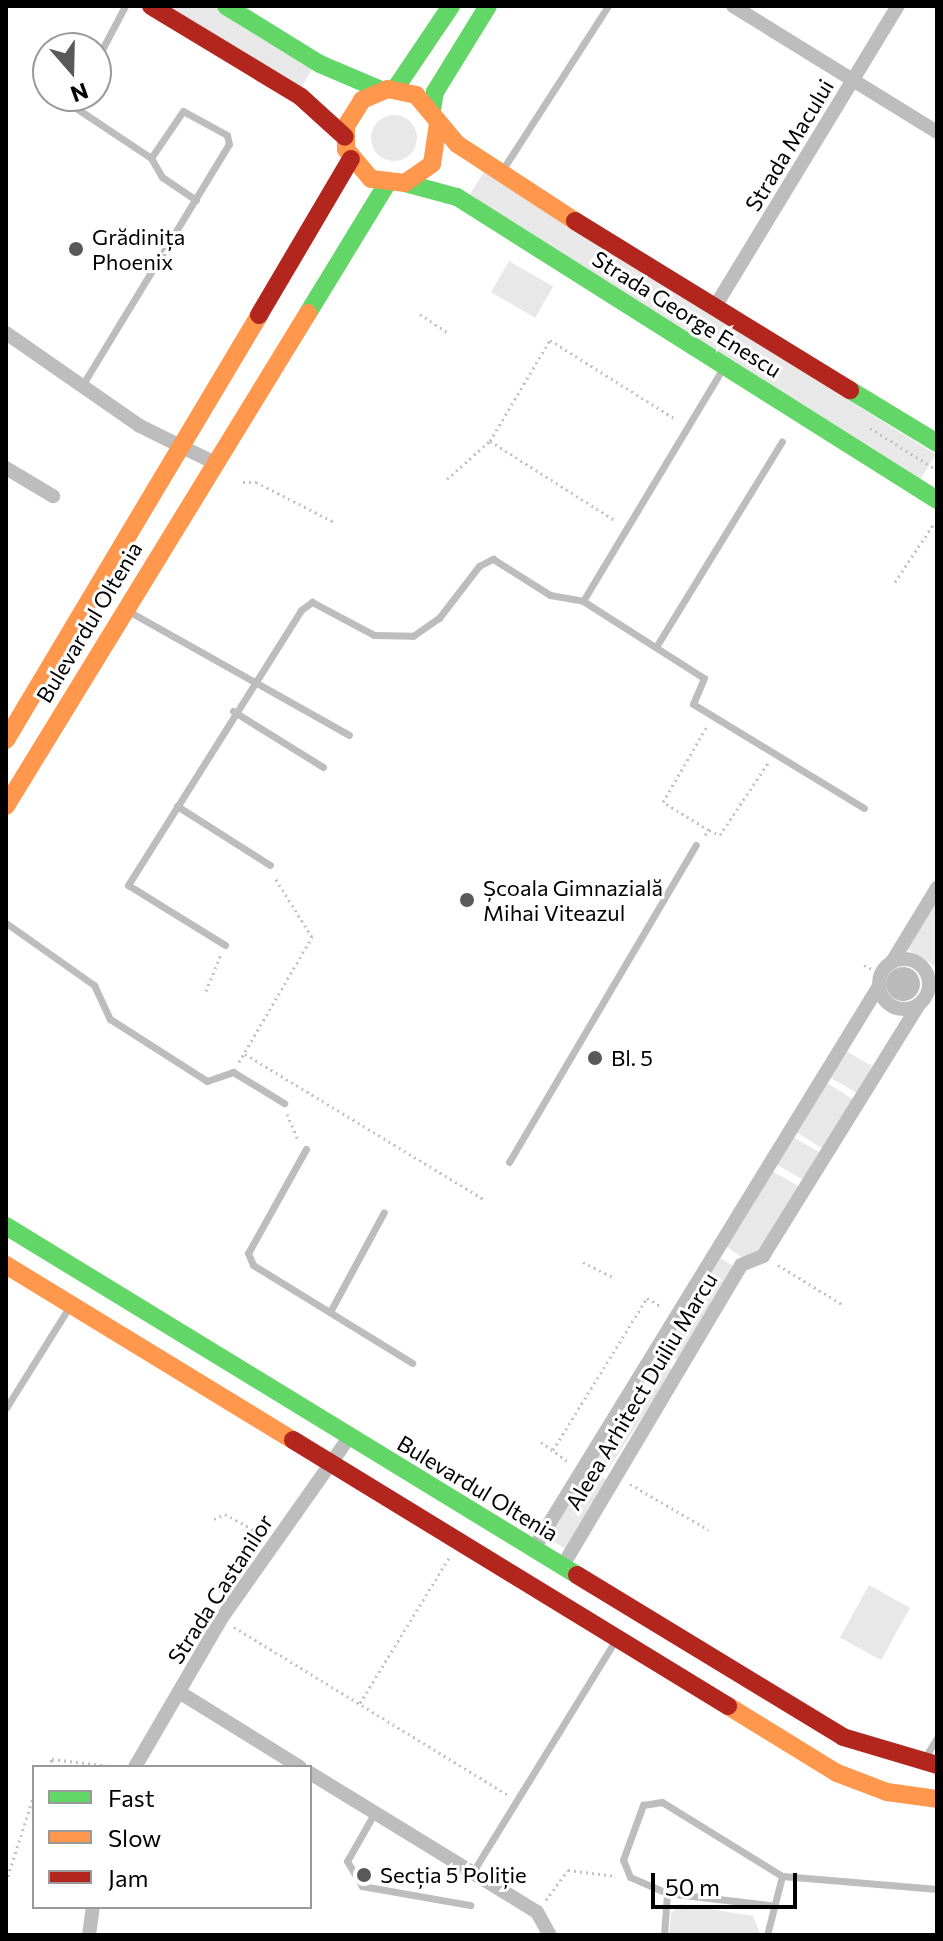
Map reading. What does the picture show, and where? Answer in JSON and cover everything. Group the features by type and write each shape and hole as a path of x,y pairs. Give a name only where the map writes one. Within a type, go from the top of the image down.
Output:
{"street":[{"path":"151,6 301,97 345,137 351,159 386,185 405,183 437,155 435,92 488,6"},
{"path":"226,6 320,64 388,90 435,116"},
{"path":"345,137 355,107 388,90 451,6"},
{"path":"733,6 937,132"},
{"name":"Strada Macului","path":"716,305 898,6"},
{"name":"Strada George Enescu","path":"435,116 499,175 937,443"},
{"name":"Bulevardul Oltenia","path":"6,740 182,449 351,159"},
{"name":"Strada George Enescu","path":"405,183 457,197 937,500"},
{"name":"Bulevardul Oltenia","path":"6,806 213,462 386,185"},
{"path":"6,333 182,449 213,462"},
{"path":"6,468 53,496"},
{"name":"Aleea Arhitect Duiliu Marcu","path":"533,1550 937,888"},
{"path":"892,962 921,965 929,989"},
{"name":"Aleea Arhitect Duiliu Marcu","path":"562,1567 741,1265 763,1256 937,975"},
{"path":"879,986 895,1007 919,1004"},
{"name":"Bulevardul Oltenia","path":"6,1226 348,1439 843,1737 929,1763"},
{"path":"6,1265 457,1544 837,1773 887,1792 937,1799"},
{"name":"Strada Castanilor","path":"136,1765 221,1619 348,1439"},
{"path":"179,1692 297,1765"},
{"path":"312,1774 474,1870 537,1912 550,1935"},
{"path":"89,1935 93,1909"}],"lane":[{"path":"111,32 125,6"},
{"path":"499,175 608,6"},
{"path":"83,384 196,200 225,159 227,135 183,111 151,158"},
{"path":"82,112 151,158 162,177 196,200"},
{"path":"583,601 724,366"},
{"path":"656,647 782,441"},
{"path":"225,945 128,885 253,680 312,602 374,635 413,636 493,559 550,595 583,601 704,678 693,704 864,808"},
{"path":"125,609 349,735"},
{"path":"233,711 323,767"},
{"path":"177,806 270,865"},
{"path":"509,1162 696,845"},
{"path":"6,923 94,985 110,1019 207,1081 233,1072 284,1103"},
{"path":"306,1149 248,1253 253,1265 331,1310 412,1363"},
{"path":"331,1310 384,1212"},
{"path":"6,1408 70,1305"},
{"path":"474,1870 615,1640"},
{"path":"929,1763 937,1738"},
{"path":"769,1905 667,1893 630,1877 623,1860 629,1835 643,1805 662,1802 782,1876 937,1889"},
{"path":"375,1812 347,1861 362,1886 470,1905"},
{"path":"767,1935 769,1905 782,1876"},
{"path":"664,1935 667,1893"}],"path":[{"path":"420,314 447,332"},
{"path":"447,479 490,441 550,340 688,426"},
{"path":"490,441 626,528"},
{"path":"243,482 256,482 334,522"},
{"path":"895,582 937,519"},
{"path":"712,716 663,802 720,835 774,754"},
{"path":"696,845 709,830"},
{"path":"270,865 284,902 312,937 245,1054 485,1200"},
{"path":"206,991 225,945"},
{"path":"284,1103 306,1149"},
{"path":"763,1256 843,1305"},
{"path":"583,1262 614,1278"},
{"path":"553,1450 647,1298"},
{"path":"541,1442 579,1471"},
{"path":"616,1475 709,1530"},
{"path":"214,1519 225,1514 277,1543"},
{"path":"360,1703 457,1544"},
{"path":"221,1619 517,1800"},
{"path":"49,1765 52,1759 105,1765"},
{"path":"6,1882 32,1801"},
{"path":"537,1912 568,1870 630,1877"}],"shaded area":[{"path":"158,6 215,6 314,66 298,93"},
{"path":"394,115 410,122 417,138 410,154 394,161 378,154 371,138 378,122"},
{"path":"484,172 936,454 921,479 469,197"},
{"path":"509,261 553,286 535,318 491,292"},
{"path":"937,900 937,963 935,966 907,949"},
{"path":"903,967 915,972 920,984 915,996 903,1001 891,996 886,984 891,972"},
{"path":"846,1051 872,1066 856,1093 830,1078"},
{"path":"827,1083 853,1099 823,1149 796,1132"},
{"path":"793,1137 819,1152 803,1180 777,1165"},
{"path":"772,1171 800,1187 760,1253 746,1260 727,1247"},
{"path":"718,1257 735,1267 681,1361 664,1351"},
{"path":"656,1359 673,1370 609,1469 592,1458"},
{"path":"588,1469 606,1480 565,1548 547,1538"},
{"path":"869,1585 910,1608 881,1660 840,1637"},
{"path":"680,1904 753,1916 761,1935 669,1935 671,1913"}],"traffic: fast":[{"path":"226,6 320,64 381,90"},
{"path":"395,89 451,6"},
{"path":"432,110 435,92 488,6"},
{"path":"405,183 457,197 937,500"},
{"path":"308,313 386,185"},
{"path":"850,390 937,443"},
{"path":"6,1226 577,1575"}],"traffic: slow":[{"path":"438,123 432,164 405,183 371,179 346,149 346,126 362,100 388,89 416,95 457,144 575,221"},
{"path":"6,806 308,313"},
{"path":"6,740 259,315"},
{"path":"6,1265 293,1440"},
{"path":"728,1706 837,1773 887,1792 937,1799"}],"traffic: jam":[{"path":"151,6 301,97 345,137"},
{"path":"259,315 351,159"},
{"path":"575,221 850,390"},
{"path":"293,1440 728,1706"},
{"path":"577,1575 843,1737 937,1765"}],"place":[{"name":"Grădinița Phoenix","path":"76,249"},
{"name":"Școala Gimnazială Mihai Viteazul","path":"467,900"},
{"name":"Bl. 5","path":"595,1058"},
{"name":"Secția 5 Poliție","path":"364,1875"}]}
